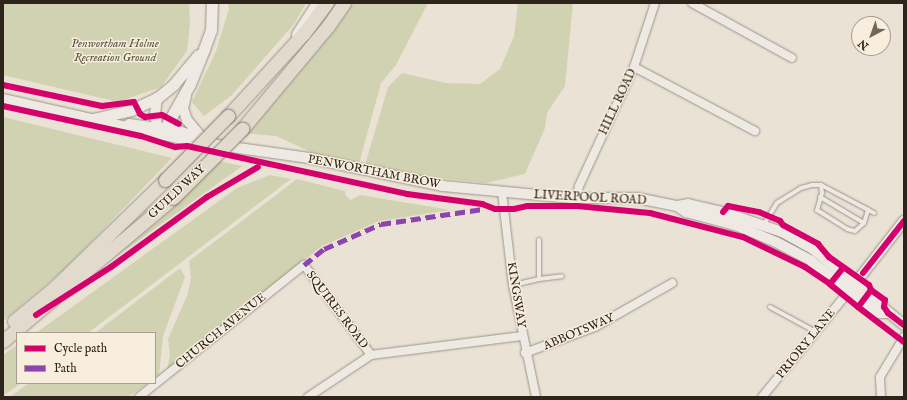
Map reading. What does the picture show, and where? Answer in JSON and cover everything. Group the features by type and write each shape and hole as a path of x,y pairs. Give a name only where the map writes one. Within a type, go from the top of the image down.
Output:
{"highway":[{"name":"GUILD WAY","path":"3,329 55,287 165,180 228,116 327,3"},
{"name":"GUILD WAY","path":"3,341 173,198 242,129 328,26 344,3"}],"main road":[{"path":"3,99 90,120 162,130 190,84 204,49 211,30 212,3"},
{"path":"282,56 317,3"},
{"path":"90,120 131,110 157,98 174,84 204,49"}],"street":[{"name":"HILL ROAD","path":"577,198 579,186 634,67 655,3"},
{"path":"692,3 792,58"},
{"path":"634,67 755,130"},
{"path":"190,84 183,108 187,120 206,142"},
{"path":"157,98 155,106 162,130 206,142"},
{"name":"PENWORTHAM BROW","path":"206,142 246,151 309,158 443,186 502,192"},
{"name":"LIVERPOOL ROAD","path":"502,192 577,198 636,198 677,206 686,212 761,230 851,288 878,312 888,313 904,325"},
{"name":"KINGSWAY","path":"502,192 513,285 525,353 536,397"},
{"path":"851,288 904,221"},
{"name":"SQUIRES ROAD","path":"304,265 371,355"},
{"name":"CHURCH AVENUE","path":"156,383 304,265"},
{"name":"ABBOTSWAY","path":"525,353 595,327 672,283"},
{"name":"PRIORY LANE","path":"762,397 817,332 851,288"},
{"path":"308,397 371,355 522,336"},
{"path":"881,397 880,377 904,337"},
{"name":"CHURCH AVENUE","path":"139,397 155,384"}],"lane":[{"path":"821,185 817,210 832,220 855,231 864,223 868,210"},
{"path":"761,230 777,204 786,196 801,188 821,185 874,213"},
{"path":"820,197 864,223"},
{"path":"539,240 539,279"},
{"path":"513,285 539,279 562,276"},
{"path":"770,307 817,332"}],"green space":[{"name":"Penwortham Holme Recreation Ground","path":"3,3 189,3 190,24 187,51 161,87 118,102 3,75"},
{"path":"228,3 306,3 294,24 232,95 204,116 192,102 216,51 229,9"},
{"path":"350,3 428,3 396,65 381,83 359,164 311,152 276,136 242,133"},
{"path":"518,3 573,3 565,86 547,113 545,128 525,174 485,183 418,176 365,165 388,87 402,73 446,83 480,84 500,69 514,36"},
{"path":"3,117 172,158 66,268 3,321"},
{"path":"213,160 242,166 106,264 117,254"},
{"path":"270,175 291,179 89,332 37,332 237,188"},
{"path":"297,179 345,191 346,196 351,200 360,195 450,210 379,221 322,246 166,373 170,356 168,339 187,296 191,278 189,261"},
{"path":"180,268 185,277 163,336 159,375 156,377 156,332 96,332"},
{"path":"16,346 16,384 20,384 3,396 3,355"},
{"path":"28,384 147,384 128,397 10,397"}],"marked path":[{"path":"304,265 324,249 381,224 483,209"}],"cycle path":[{"path":"3,85 102,106 134,102 140,114 145,117 162,115 179,124"},
{"path":"3,106 141,136 175,147 187,146 407,194 482,204 495,209 514,209 527,206 577,206 650,213 743,237 805,267 830,284"},
{"path":"36,315 111,267 207,197 258,167"},
{"path":"723,212 728,206 759,212 780,221 783,225 818,244 829,257 869,285 871,290 858,307 830,284 843,268"},
{"path":"863,273 904,221"},
{"path":"871,290 885,300 884,307 888,313 904,325"},
{"path":"858,307 904,342"}]}
